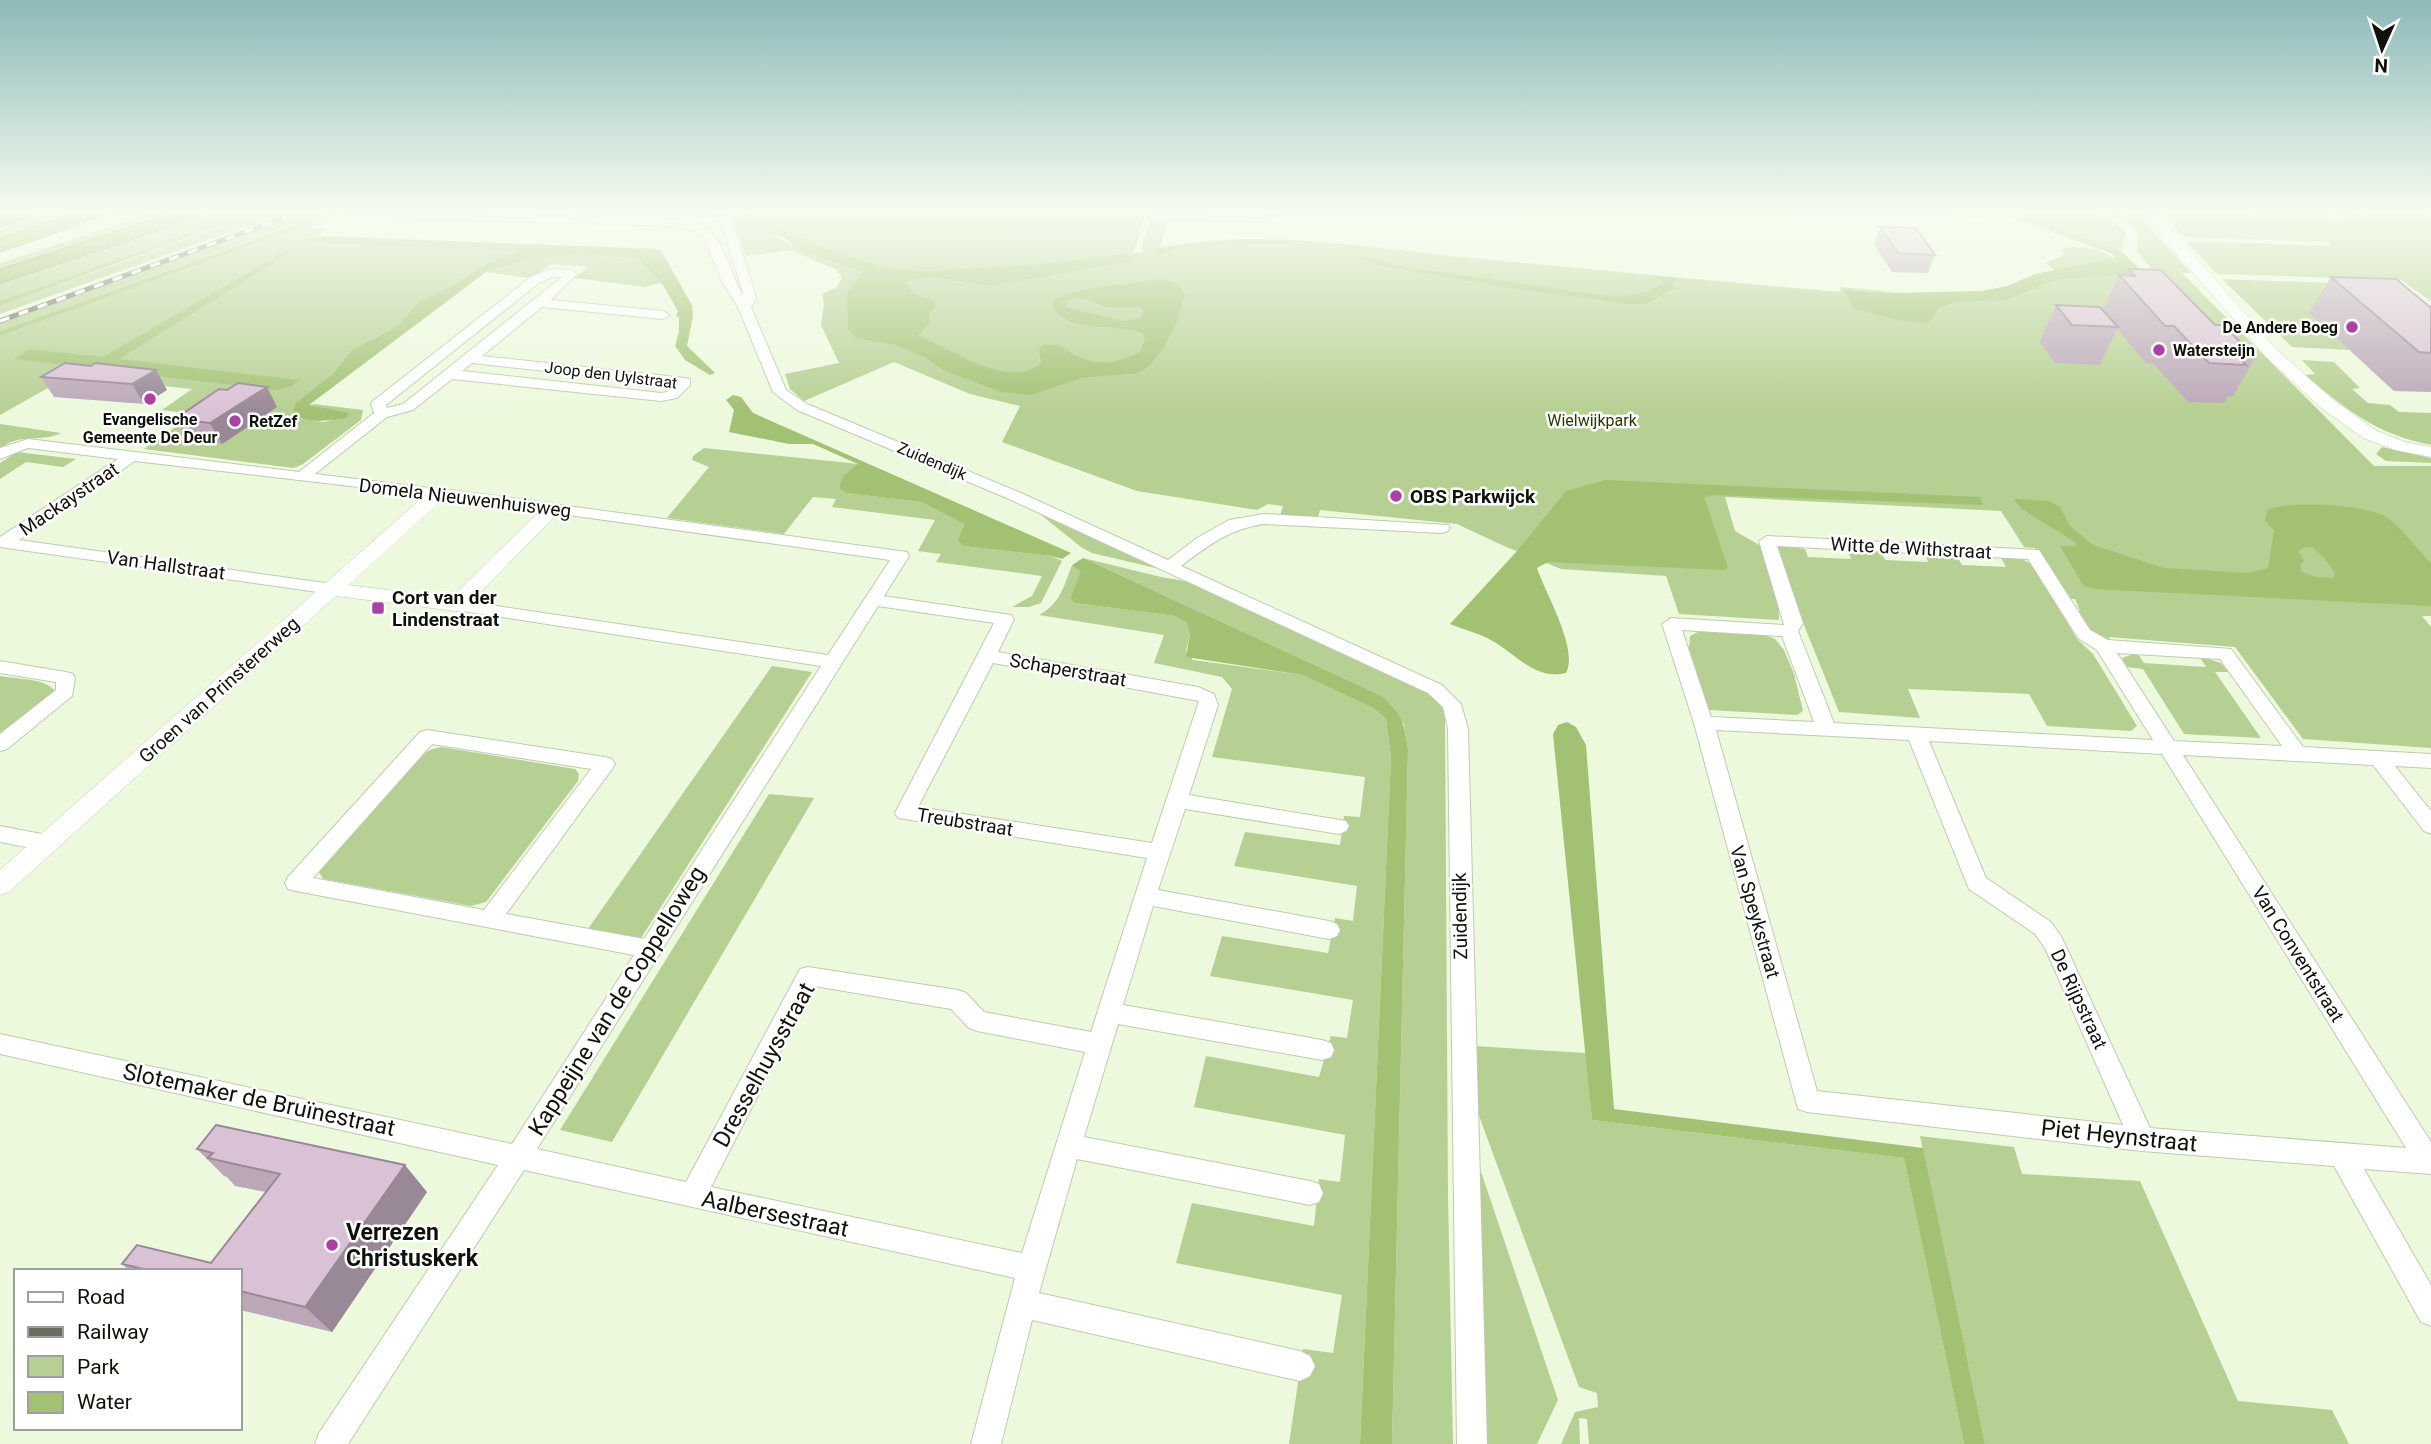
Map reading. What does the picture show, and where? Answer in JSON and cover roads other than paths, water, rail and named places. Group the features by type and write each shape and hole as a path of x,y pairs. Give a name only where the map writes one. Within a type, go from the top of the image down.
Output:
{"street":[{"path":"382,414 379,404 536,279"},
{"path":"302,477 382,414 408,407 452,374 565,279"},
{"name":"Zuidendijk","path":"727,279 744,307 779,392 802,407 1015,496 1170,566 1436,689 1452,704 1458,729 1472,1444"},
{"name":"Zuidendijk","path":"744,307 750,300 745,279"},
{"path":"2208,279 2287,369 2356,426 2383,440 2431,452"},
{"path":"539,303 663,315"},
{"name":"Joop den Uylstraat","path":"421,371 661,397 672,395 685,382 441,355"},
{"name":"Domela Nieuwenhuisweg","path":"0,454 28,443 901,556"},
{"name":"Mackaystraat","path":"2,542 134,456"},
{"name":"Groen van Prinstererweg","path":"0,885 438,494"},
{"path":"456,605 553,509"},
{"path":"1170,566 1203,541 1235,523 1264,519 1442,528"},
{"name":"Witte de Withstraat","path":"1826,728 1789,631 1794,623 1767,541 2033,554 2084,634 2104,646 2167,746"},
{"name":"Van Hallstraat","path":"2,542 332,589"},
{"name":"Kappeijne van de Coppelloweg","path":"330,1444 519,1156 901,556"},
{"path":"332,589 832,662"},
{"name":"Schaperstraat","path":"872,600 1005,619 987,656 1198,693 1207,698 1209,705 1176,800"},
{"path":"1789,631 1671,624 1704,723 2431,761"},
{"path":"2104,646 2225,653 2297,753"},
{"name":"Treubstraat","path":"987,656 905,813 1159,852"},
{"path":"0,667 66,678 65,692 0,744"},
{"name":"Van Speykstraat","path":"1704,723 1807,1101"},
{"name":"De Rijpstraat","path":"1916,733 1977,883 2043,928 2054,944 2142,1139"},
{"path":"489,920 605,764 428,737 296,883 489,920 650,949"},
{"name":"Van Conventstraat","path":"2167,746 2430,1162"},
{"path":"2378,758 2431,826"},
{"path":"986,1444 1031,1269 1176,800 1339,826"},
{"path":"0,834 47,843"},
{"path":"1145,896 1329,930"},
{"name":"Dresselhuysstraat","path":"692,1197 808,976 958,1000 977,1021 1100,1044"},
{"path":"1110,1013 1322,1050"},
{"name":"Slotemaker de Bruïnestraat","path":"0,1044 519,1156"},
{"name":"Piet Heynstraat","path":"1807,1101 2142,1139 2430,1162"},
{"path":"1069,1146 1310,1193"},
{"path":"2342,1155 2431,1312"},
{"name":"Aalbersestraat","path":"519,1156 692,1197 1031,1269"},
{"path":"1024,1304 1300,1366"}],"water":[{"path":"61,279 73,279 0,306 0,301"},
{"path":"143,279 156,279 0,336 0,331"},
{"path":"236,279 247,279 119,359 300,380 290,387 274,390 14,359 29,349 103,357"},
{"path":"462,279 476,279 309,405 349,413 347,418 319,421 306,420 293,414 295,404 334,373 351,351 397,327 420,301"},
{"path":"657,279 677,279 692,305 693,316 687,346 715,373 710,375 685,360 675,346 679,332 679,317 676,316 678,311"},
{"path":"857,279 912,279 905,282 915,294 935,301 935,307 929,313 930,323 918,336 979,364 1012,373 1027,371 1041,363 1039,349 1042,345 1061,347 1084,359 1098,362 1120,360 1140,352 1145,340 1143,334 1132,330 1071,322 1052,307 1054,299 1085,289 1156,280 1174,283 1185,295 1177,322 1162,350 1149,366 1138,373 1081,378 1031,395 1002,392 945,371 924,357 896,345 856,338 848,329 847,293","holes":["1073,298 1085,299 1106,307 1140,307 1144,310 1140,319 1121,321 1066,307 1068,301"]},
{"path":"947,279 1027,279 994,285"},
{"path":"1460,279 1492,279 1614,297 1645,293 1664,282 1659,279 1680,279 1675,280 1675,288 1645,304 1523,290"},
{"path":"2023,279 2057,279 2006,300 1956,302 1939,308 1928,323 1903,321 1854,309 1844,290 1895,293 1981,291 2008,286"},
{"path":"733,395 741,397 753,413 1071,553 1062,559 963,546 958,540 965,524 921,502 846,493 840,488 842,480 858,464 813,444 789,444 729,432 734,410 726,400"},
{"path":"1606,480 1980,497 1983,505 1714,495 1704,497 1728,568 1724,570 1548,562 1537,568 1565,636 1569,663 1566,673 1555,674 1537,670 1491,640 1450,624 1518,550 1566,491"},
{"path":"2014,500 2049,501 2060,507 2070,526 2093,545 2164,568 2247,573 2268,568 2274,530 2265,521 2268,509 2293,505 2328,505 2362,509 2386,517 2431,563 2431,606 2093,589 2083,585 2060,546 2076,546 2075,542 2022,509","holes":["2312,547 2335,573 2333,578 2315,577 2302,572 2300,565 2304,561 2299,552 2303,548"]},
{"path":"1083,558 1380,695 1397,713 1403,725 1408,749 1392,1444 1360,1444 1391,757 1386,719 1373,708 1302,675 1186,657 1190,634 1187,623 1175,616 1074,603 1070,598 1081,572 1072,565"},
{"path":"1567,722 1576,727 1586,745 1614,1109 1923,1148 1985,1444 1964,1444 1904,1158 1592,1120 1553,734 1558,725"}],"railway":[{"path":"0,321 115,279"}],"place":[{"name":"De Andere Boeg","path":"2352,327"},
{"name":"Watersteijn","path":"2159,350"},
{"name":"Evangelische Gemeente De Deur","path":"150,399"},
{"name":"RetZef","path":"235,421"},
{"name":"OBS Parkwijck","path":"1396,496"},
{"name":"Cort van der Lindenstraat","path":"378,608"},
{"name":"Verrezen Christuskerk","path":"332,1245"}],"park label":[{"name":"Wielwijkpark","path":"1592,420"}]}
